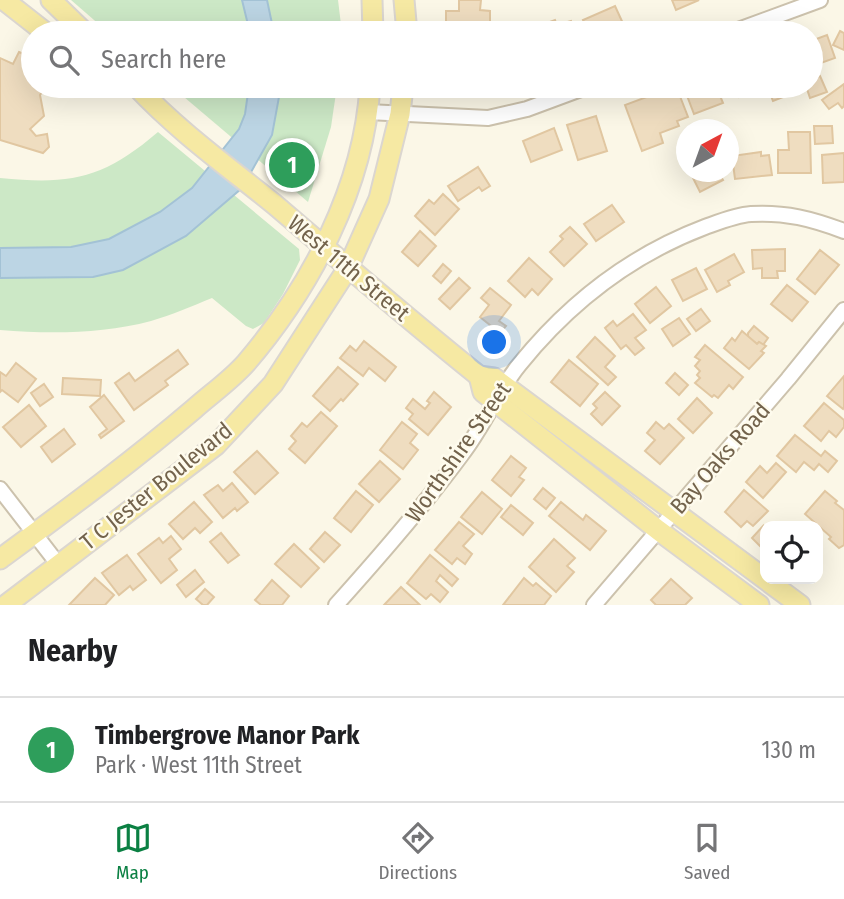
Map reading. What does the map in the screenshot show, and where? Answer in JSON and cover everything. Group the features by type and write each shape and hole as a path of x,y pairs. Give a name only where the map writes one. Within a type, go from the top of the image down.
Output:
{"main road":[{"path":"4,0 31,21"},
{"path":"51,0 73,21"},
{"path":"372,0 373,21"},
{"path":"404,0 406,21"},
{"name":"West 11th Street","path":"142,98 155,106"},
{"name":"West 11th Street","path":"147,98 479,376 483,392 500,394 673,511 800,605"},
{"name":"T C Jester Boulevard","path":"0,559 171,429 244,365 283,314 324,247 348,189 368,112 369,98"},
{"name":"T C Jester Boulevard","path":"6,605 216,445 272,384 348,268 379,199 400,114 401,98"},
{"name":"West 11th Street","path":"500,394 658,530 759,605"}],"street":[{"path":"763,21 820,0"},
{"path":"368,112 488,118 527,109 557,98"},
{"name":"Worthshire Street","path":"336,605 411,522 465,451 500,394 537,344 586,296 619,271 656,248 707,226 748,215 782,214 844,221"},
{"name":"Worthshire Street","path":"810,218 844,231"},
{"name":"Bay Oaks Road","path":"594,605 844,310"},
{"path":"0,489 58,564"}],"green space":[{"path":"71,0 338,0 341,21 95,21"},
{"path":"185,98 335,98 331,127 308,202"},
{"path":"158,132 299,249 300,260 283,294 264,323 253,329 246,326 212,298 159,319 95,331 0,330 0,178 47,180 85,175 120,160"}],"water":[{"path":"242,0 267,0 271,21 247,21"},
{"path":"247,98 279,98 272,135 242,188 186,236 123,270 93,277 0,278 0,248 71,247 109,239 160,212 192,188 239,129"}],"building":[{"path":"459,0 481,0 480,10 490,11 490,21 446,21 446,11 459,11"},
{"path":"672,0 699,0 676,10"},
{"path":"615,6 622,21 583,21"},
{"path":"840,31 844,33 844,50 833,45"},
{"path":"827,35 835,58 823,62 823,36"},
{"path":"19,52 21,53 21,98 41,98 44,116 30,129 36,136 47,134 49,147 43,153 0,140 0,58 13,64"},
{"path":"844,84 844,106 842,108 838,103 829,109 822,100"},
{"path":"644,98 681,98 688,117 676,119 676,127 660,133 663,143 642,151 625,105"},
{"path":"688,98 721,98 723,103 694,114"},
{"path":"596,116 607,151 578,160 567,125"},
{"path":"814,126 832,126 833,143 815,144"},
{"path":"554,128 562,150 531,162 523,141"},
{"path":"788,132 810,132 811,173 778,173 778,150 789,150"},
{"path":"761,152 761,156 769,155 772,175 739,179 739,155"},
{"path":"844,153 844,182 823,183 822,155"},
{"path":"478,167 490,186 482,191 479,187 458,201 448,186"},
{"path":"695,182 719,182 700,192"},
{"path":"443,194 459,209 435,235 415,216 429,200 434,204"},
{"path":"612,205 624,222 596,241 584,224"},
{"path":"570,227 587,244 564,266 550,252 563,239 560,236"},
{"path":"420,231 436,246 418,266 402,252"},
{"path":"785,249 785,271 777,271 778,278 762,278 762,268 753,269 752,250"},
{"path":"820,250 839,265 815,294 797,279"},
{"path":"734,254 744,272 728,281 730,285 717,292 705,270"},
{"path":"529,258 552,279 538,295 532,289 525,297 508,281"},
{"path":"443,264 451,271 441,283 433,276"},
{"path":"696,268 707,289 683,301 672,280"},
{"path":"459,278 470,288 450,309 439,299"},
{"path":"787,285 808,302 792,321 771,304"},
{"path":"656,287 671,306 650,323 635,304"},
{"path":"490,288 511,305 499,321 506,326 500,333 480,317 489,305 481,298"},
{"path":"701,309 710,321 696,331 687,319"},
{"path":"633,314 646,330 635,338 644,348 635,355 626,345 621,349 605,328 613,321 617,326"},
{"path":"679,318 690,334 673,346 662,329"},
{"path":"754,326 768,338 763,345 748,337"},
{"path":"742,331 757,344 759,342 766,346 761,351 764,353 749,369 724,348 732,338 735,341"},
{"path":"595,337 615,356 605,367 616,377 608,385 577,357"},
{"path":"364,341 396,367 385,381 369,368 363,376 340,358 350,346 356,351"},
{"path":"705,345 743,377 733,389 729,385 718,398 714,395 712,397 695,383 700,378 697,375 700,371 695,366 700,360 695,357"},
{"path":"178,350 188,364 165,381 168,385 134,410 115,383 129,373 135,381"},
{"path":"569,360 598,384 580,406 551,382"},
{"path":"16,363 36,379 18,402 2,390 0,392 0,372 6,376"},
{"path":"338,367 358,384 330,411 313,396"},
{"path":"675,373 688,385 679,395 666,383"},
{"path":"844,376 844,407 843,409 827,396"},
{"path":"63,378 101,380 100,396 62,394"},
{"path":"44,384 53,397 40,406 31,393"},
{"path":"434,392 451,407 428,435 409,419 413,414 406,408 413,399 425,409"},
{"path":"605,392 620,406 602,425 591,414 597,408 593,404"},
{"path":"104,395 124,421 101,438 99,435 107,429 90,407"},
{"path":"697,398 712,413 693,433 678,419"},
{"path":"824,403 844,420 844,427 836,437 829,431 821,441 804,426"},
{"path":"29,405 46,426 21,447 3,427"},
{"path":"321,412 337,426 305,463 289,449 296,441 291,436 302,423 307,427"},
{"path":"402,422 417,434 410,443 418,450 403,469 380,450"},
{"path":"656,422 664,429 669,424 684,438 660,464 645,451 655,440 647,433"},
{"path":"64,429 75,444 52,462 41,447"},
{"path":"795,435 821,456 825,451 837,461 828,472 819,464 814,470 804,462 796,472 777,456"},
{"path":"257,451 278,473 255,494 234,472"},
{"path":"511,456 526,468 519,477 524,480 511,496 492,480"},
{"path":"380,461 400,479 379,502 359,484"},
{"path":"776,463 786,472 763,498 746,482 760,466 767,473"},
{"path":"232,483 248,502 223,518 204,495 218,485 223,491"},
{"path":"543,488 555,498 546,509 534,499"},
{"path":"744,490 768,511 753,526 747,521 741,527 725,512"},
{"path":"356,491 373,505 351,532 334,518"},
{"path":"825,491 844,510 844,545 839,548 829,539 831,537 823,530 823,521 813,521 805,514"},
{"path":"482,492 502,509 482,534 461,517"},
{"path":"194,502 212,522 200,533 195,528 183,539 169,524"},
{"path":"561,502 583,520 586,515 606,531 590,550 549,516"},
{"path":"511,505 533,523 523,535 501,517"},
{"path":"459,522 474,534 463,546 472,554 465,564 457,558 452,564 435,550"},
{"path":"760,529 760,546 752,538"},
{"path":"325,532 340,545 324,562 310,549"},
{"path":"221,533 239,555 228,563 210,542"},
{"path":"171,536 181,549 169,559 177,570 161,583 138,554 159,538 163,543"},
{"path":"554,539 575,558 567,566 574,572 556,592 529,567"},
{"path":"294,544 319,568 301,587 275,564"},
{"path":"127,555 146,580 133,590 130,586 119,595 102,573"},
{"path":"430,555 458,579 452,586 440,575 436,581 448,592 440,602 431,594 426,599 407,583"},
{"path":"195,570 204,582 186,597 177,585"},
{"path":"95,578 114,595 105,605 69,605"},
{"path":"524,578 533,586 536,583 551,596 544,605 503,605"},
{"path":"671,579 692,598 685,605 656,605 651,600"},
{"path":"272,580 289,596 282,605 261,605 255,600"},
{"path":"401,587 420,605 384,605"},
{"path":"205,589 214,597 207,605 203,605 196,599"}],"place":[{"name":"Timbergrove Manor Park","path":"292,165"}]}
